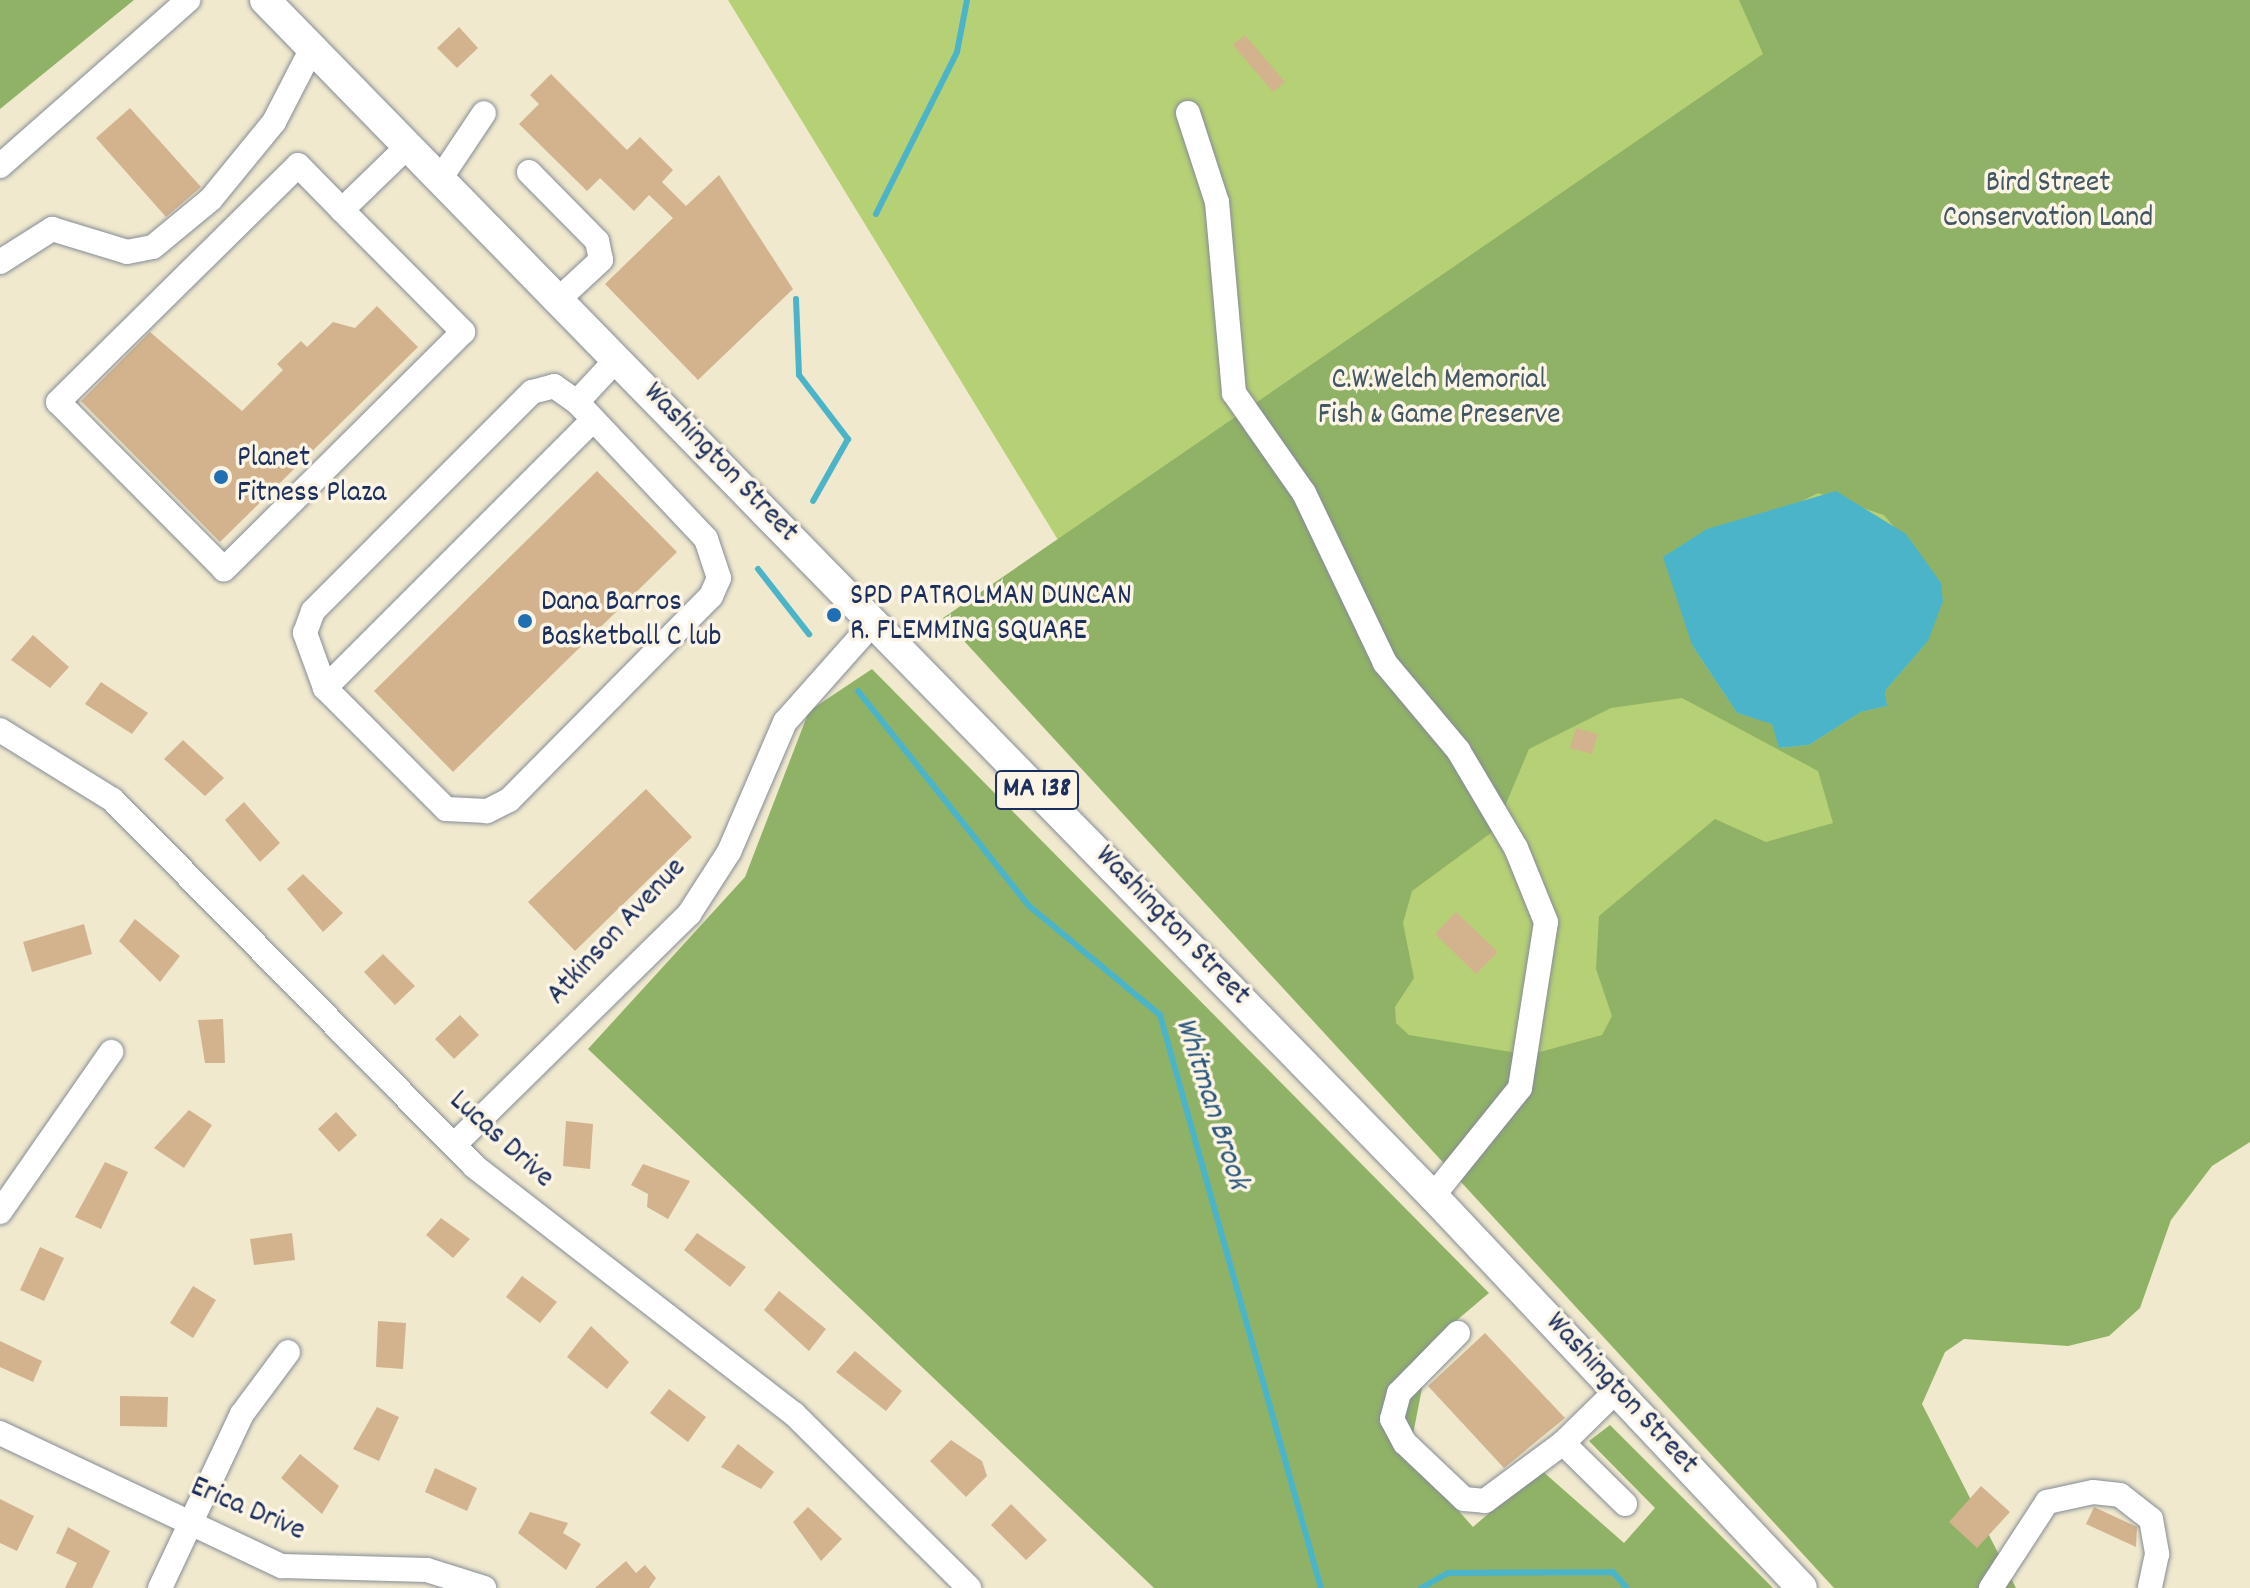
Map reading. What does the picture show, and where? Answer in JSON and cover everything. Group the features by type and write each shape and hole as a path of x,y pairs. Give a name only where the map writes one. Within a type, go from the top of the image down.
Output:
{"main road":[{"name":"Washington Street","path":"265,0 1433,1196 1802,1588"}],"street":[{"path":"0,166 188,0"},
{"path":"0,262 52,229 127,252 153,247 211,199 274,122 312,48"},
{"path":"440,179 484,113"},
{"path":"1188,113 1217,202 1234,393 1304,493 1385,663 1458,750 1508,836 1546,922 1520,1088 1433,1196"},
{"path":"342,210 408,146"},
{"path":"298,165 342,210 463,332 224,569 58,402 298,165"},
{"path":"529,172 597,241 601,260 559,299"},
{"path":"325,688 585,411 617,359"},
{"path":"554,386 585,411 706,539 719,578 711,596 509,800 487,811 446,809 325,688 305,633 313,611 532,392 554,386"},
{"name":"Atkinson Avenue","path":"454,1145 689,914 729,852 785,722 873,623"},
{"name":"Lucas Drive","path":"0,730 113,800 454,1145 536,1218 794,1414 969,1588"},
{"path":"0,1212 111,1052"},
{"path":"1458,1333 1399,1393 1392,1419 1405,1443 1464,1499 1485,1501 1563,1443 1616,1391"},
{"path":"160,1588 242,1414 288,1352"},
{"name":"Erica Drive","path":"0,1433 282,1566 427,1570 484,1588"},
{"path":"1563,1443 1625,1504"},
{"path":"1991,1588 2047,1502 2093,1492 2120,1495 2151,1519 2157,1554 2150,1588"}],"green space":[{"path":"0,0 134,0 0,109"},
{"name":"C.W.Welch Memorial Fish & Game Preserve","path":"728,0 2250,0 1754,1437 1286,932 1209,787"},
{"name":"Bird Street Conservation Land","path":"1739,0 2250,0 2250,1142 2212,1166 2171,1220 2140,1308 2109,1336 2068,1346 1964,1339 1945,1352 1922,1404 2016,1588 1834,1588 943,618 1763,54","holes":["1818,493 1884,515 1941,583 1928,641 1885,691 1887,706 1861,712 1809,745 1780,748 1772,723 1737,713 1692,645 1794,505","1682,698 1818,771 1833,823 1766,842 1715,819 1599,916 1596,969 1612,1016 1602,1035 1529,1055 1409,1035 1396,1023 1395,1007 1414,978 1403,923 1412,891 1495,830 1529,749 1611,708"]},
{"path":"872,669 1489,1293 1431,1342 1409,1455 1473,1527 1540,1469 1624,1543 1655,1508 1589,1441 1610,1425 1773,1588 1154,1588 588,1049 745,877 809,711"}],"water":[{"path":"1836,491 1906,534 1941,583 1943,601 1928,641 1885,691 1887,706 1861,712 1809,745 1779,748 1772,724 1737,713 1692,645 1663,557 1707,529"}],"building":[{"path":"459,27 478,48 457,68 437,48"},
{"path":"1245,35 1285,82 1273,92 1233,45"},
{"path":"551,74 627,150 640,137 673,170 662,182 686,206 719,175 793,289 698,380 605,284 673,218 649,195 634,211 600,178 587,191 519,124 539,104 530,95"},
{"path":"130,108 201,187 166,217 96,138"},
{"name":"Planet Fitness Plaza","path":"377,306 418,347 220,542 81,401 150,332 242,411 283,370 277,364 301,341 307,347 333,322 355,328"},
{"name":"Dana Barros Basketball C lub","path":"597,471 677,552 453,772 374,691"},
{"path":"33,635 69,667 50,688 11,660"},
{"path":"101,682 148,713 132,734 85,704"},
{"path":"1576,728 1598,734 1592,754 1570,748"},
{"path":"183,740 224,778 205,796 164,759"},
{"path":"646,789 692,837 575,951 528,902"},
{"path":"244,802 280,843 260,862 225,820"},
{"path":"303,874 343,913 323,932 287,889"},
{"path":"1456,912 1498,952 1476,974 1435,934"},
{"path":"135,919 180,956 160,982 119,941"},
{"path":"84,924 92,954 32,972 23,942"},
{"path":"383,954 415,986 395,1005 364,972"},
{"path":"460,1015 479,1035 454,1059 435,1039"},
{"path":"223,1019 225,1063 205,1063 198,1020"},
{"path":"189,1110 212,1125 184,1168 154,1148"},
{"path":"336,1112 357,1135 339,1152 318,1129"},
{"path":"566,1121 593,1124 590,1169 563,1166"},
{"path":"105,1162 128,1172 101,1229 75,1217"},
{"path":"643,1164 690,1181 668,1219 647,1207 648,1194 631,1185"},
{"path":"441,1218 470,1239 453,1258 426,1235"},
{"path":"292,1233 295,1260 254,1265 250,1239"},
{"path":"697,1233 746,1267 730,1287 684,1250"},
{"path":"40,1247 64,1258 44,1301 20,1290"},
{"path":"522,1276 557,1302 540,1323 506,1297"},
{"path":"193,1286 216,1300 193,1338 170,1323"},
{"path":"779,1291 826,1329 809,1351 764,1310"},
{"path":"378,1321 406,1323 403,1369 376,1367"},
{"path":"591,1326 629,1362 607,1389 567,1357"},
{"path":"1485,1333 1565,1418 1504,1468 1428,1386"},
{"path":"0,1341 42,1361 33,1382 0,1367"},
{"path":"855,1351 902,1391 886,1411 836,1372"},
{"path":"669,1389 706,1417 688,1442 650,1413"},
{"path":"120,1396 168,1397 167,1427 120,1426"},
{"path":"377,1407 399,1417 379,1461 353,1449"},
{"path":"951,1440 982,1461 987,1476 966,1497 930,1461"},
{"path":"738,1444 774,1472 761,1489 721,1467"},
{"path":"300,1454 339,1486 322,1514 281,1478"},
{"path":"435,1468 477,1488 467,1511 425,1492"},
{"path":"1981,1486 2010,1512 1977,1548 1949,1522"},
{"path":"0,1499 34,1516 17,1551 0,1543"},
{"path":"1011,1504 1047,1540 1026,1560 991,1525"},
{"path":"808,1507 842,1539 821,1561 793,1522"},
{"path":"2094,1507 2137,1527 2136,1547 2086,1524"},
{"path":"530,1512 568,1523 563,1533 581,1544 566,1570 518,1533"},
{"path":"68,1527 110,1551 92,1588 65,1588 77,1563 56,1553"},
{"path":"626,1561 636,1573 645,1565 656,1578 649,1588 595,1588"}],"waterway":[{"name":"Whitman Brook","path":"876,214 957,52 967,0"},
{"name":"Whitman Brook","path":"796,299 799,375 848,439 813,501"},
{"name":"Whitman Brook","path":"758,569 809,634"},
{"name":"Whitman Brook","path":"858,691 1028,905 1160,1015 1321,1588"},
{"name":"Whitman Brook","path":"1421,1588 1448,1573 1613,1572 1627,1588"}],"place":[{"name":"Planet Fitness Plaza","path":"221,477"},
{"name":"SPD PATROLMAN DUNCAN R. FLEMMING SQUARE","path":"834,615"},
{"name":"Dana Barros Basketball C lub","path":"525,621"}]}
